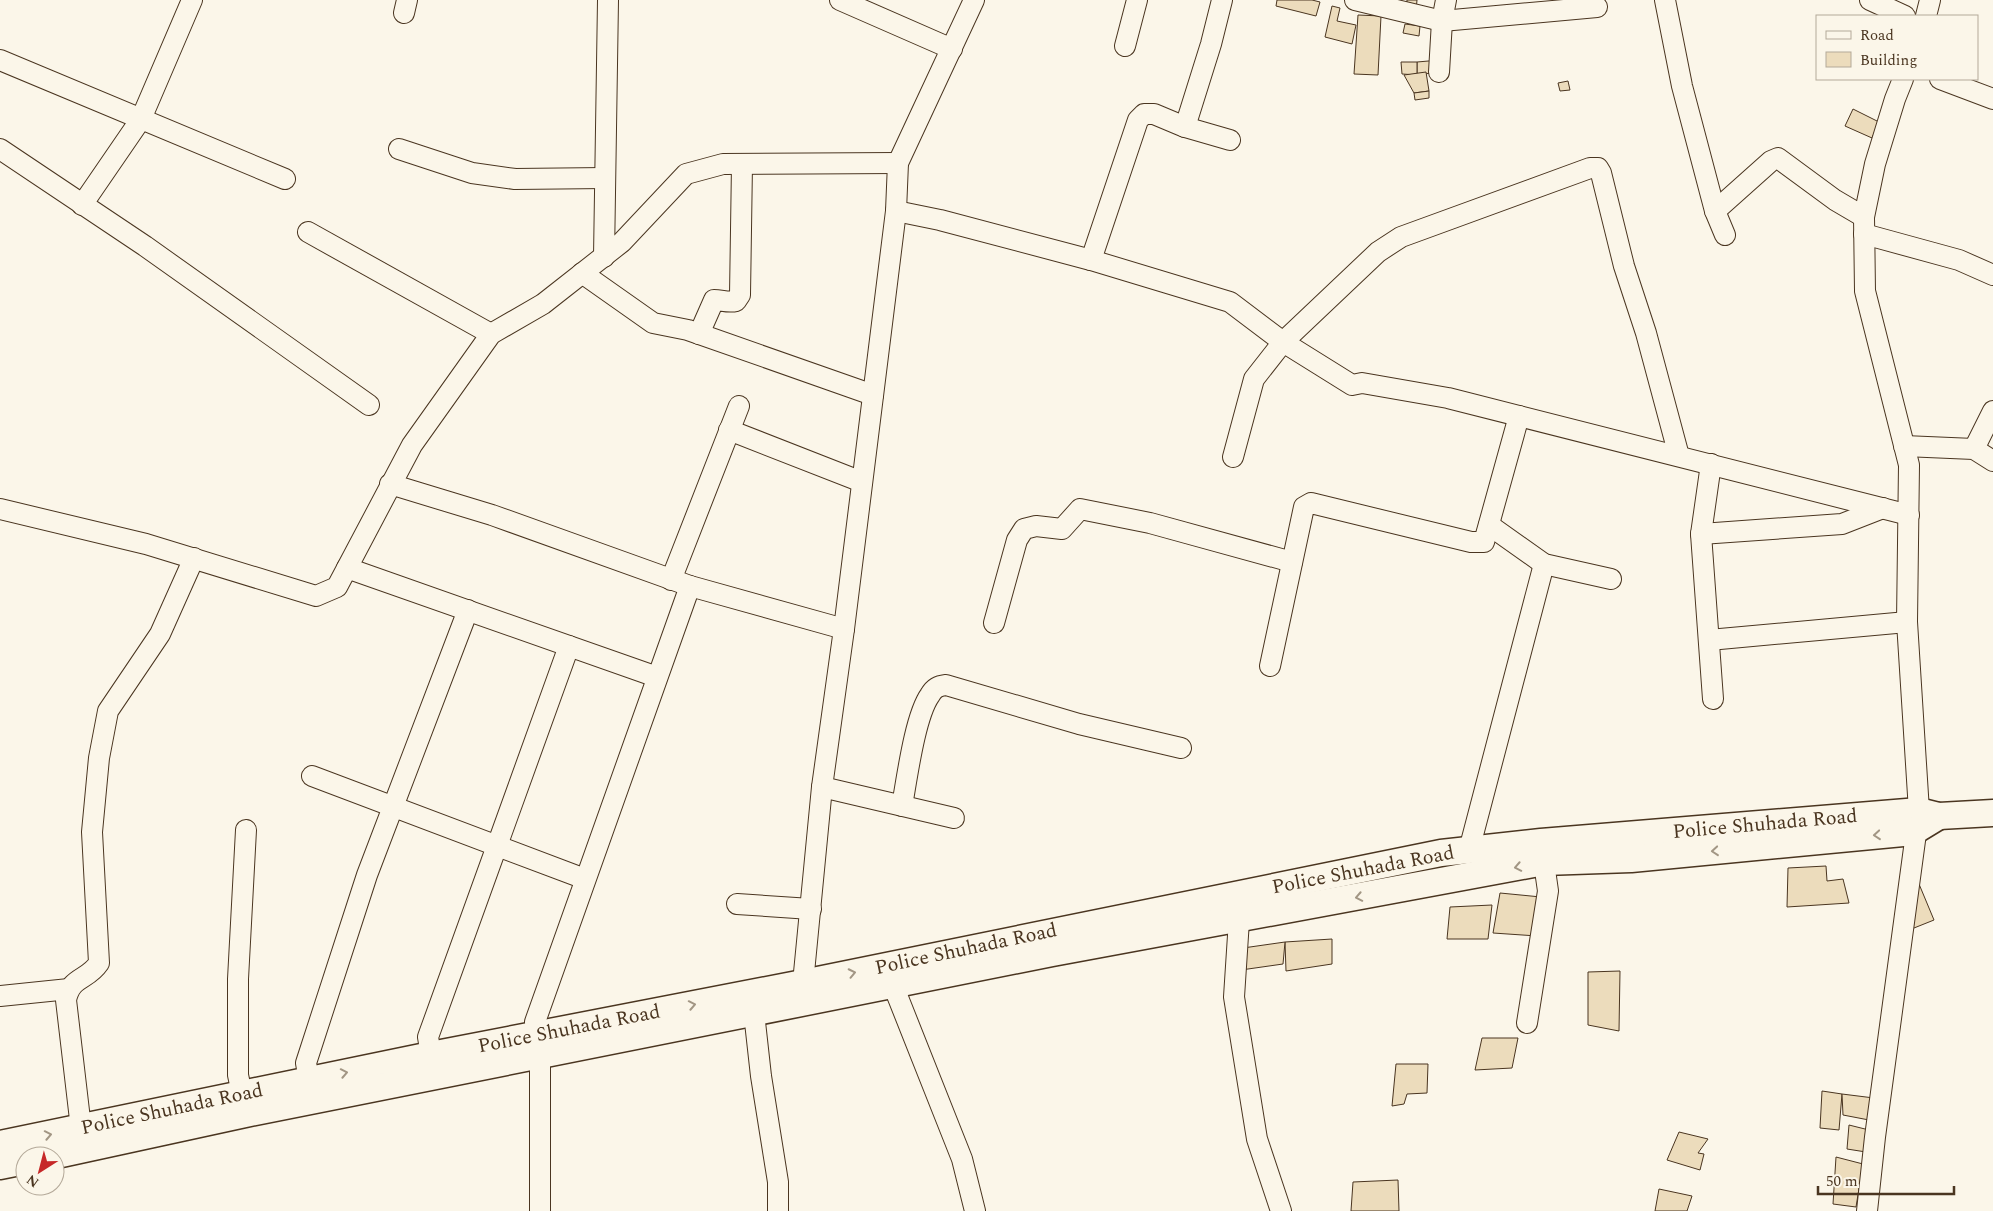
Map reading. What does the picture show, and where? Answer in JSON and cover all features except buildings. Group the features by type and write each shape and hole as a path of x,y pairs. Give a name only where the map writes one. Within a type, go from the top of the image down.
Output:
{"main road":[{"name":"Police Shuhada Road","path":"65,1153 245,1114 538,1045 754,1013 893,986 1050,943 1441,853 1469,850 1543,852 1631,859 1903,833 1925,819 1993,813"},
{"name":"Police Shuhada Road","path":"570,1039 803,983 1050,943 1239,920 1543,852"},
{"name":"Police Shuhada Road","path":"0,1144 431,1055 538,1045"},
{"path":"0,1166 15,1163"}],"street":[{"path":"82,205 141,119 192,0"},
{"path":"604,257 608,0"},
{"path":"840,0 952,48"},
{"path":"803,983 822,787 844,629 896,211 898,163 974,0"},
{"path":"1125,46 1137,0"},
{"path":"1185,127 1211,44 1222,0"},
{"path":"1356,0 1442,21 1597,7"},
{"path":"1439,72 1442,21 1446,0"},
{"path":"1665,0 1682,86 1716,210 1725,235"},
{"path":"1870,0 1903,15"},
{"path":"1926,15 1930,0"},
{"path":"0,60 285,179"},
{"path":"1867,1211 1875,1137 1925,819 1907,622 1910,465 1865,291 1864,225 1874,164 1895,99 1904,80"},
{"path":"1943,80 1993,99"},
{"path":"1091,260 1138,120 1144,114 1154,114 1185,127 1230,140"},
{"path":"0,149 145,246 369,404"},
{"path":"399,149 472,173 516,179 605,178"},
{"path":"1716,210 1771,161 1778,158 1835,200 1864,225 1959,260 1993,275"},
{"path":"0,509 146,544 316,596 337,588 412,445 491,334 542,304 604,257 622,242 686,174 723,164 898,163"},
{"path":"699,334 714,300 736,301 740,295 742,164"},
{"path":"1233,457 1254,379 1283,342 1378,252 1401,237 1590,168 1598,168 1601,172 1624,266 1646,333 1679,456"},
{"path":"896,211 940,220 1091,260 1230,302 1283,342 1352,385 1362,383 1438,396 1909,515"},
{"path":"308,232 491,334"},
{"path":"582,273 653,322 688,330 873,395"},
{"path":"540,1211 538,1045 535,1022 657,677 680,583 729,430 739,406"},
{"path":"1974,449 1993,411"},
{"path":"1270,666 1304,507 1311,503 1471,542 1484,542 1519,416"},
{"path":"729,430 862,482"},
{"path":"1904,446 1974,449 1993,461"},
{"path":"1711,464 1702,534 1714,698"},
{"path":"390,484 492,515 680,583 844,629"},
{"path":"1702,534 1842,524 1883,508"},
{"path":"994,623 1016,540 1024,530 1036,526 1062,529 1080,509 1150,522 1292,562"},
{"path":"1489,525 1544,564 1611,579"},
{"path":"81,1128 66,1000 69,989 77,981 93,972 99,963 92,832 99,758 108,711 160,634 194,558"},
{"path":"1469,850 1544,564"},
{"path":"347,568 657,677"},
{"path":"309,1080 306,1063 367,875 468,610"},
{"path":"1709,640 1907,622"},
{"path":"431,1055 428,1037 569,646"},
{"path":"902,806 919,719 929,696 937,687 946,685 1079,724 1181,748"},
{"path":"312,776 394,805 585,879"},
{"path":"822,787 954,818"},
{"path":"242,1094 238,1075 238,978 246,830"},
{"path":"1527,1023 1548,892 1543,852"},
{"path":"737,904 811,909"},
{"path":"1239,920 1234,996 1257,1139 1281,1211"},
{"path":"893,986 962,1159 975,1211"},
{"path":"0,996 69,989"},
{"path":"754,1013 778,1182 778,1211"}]}
